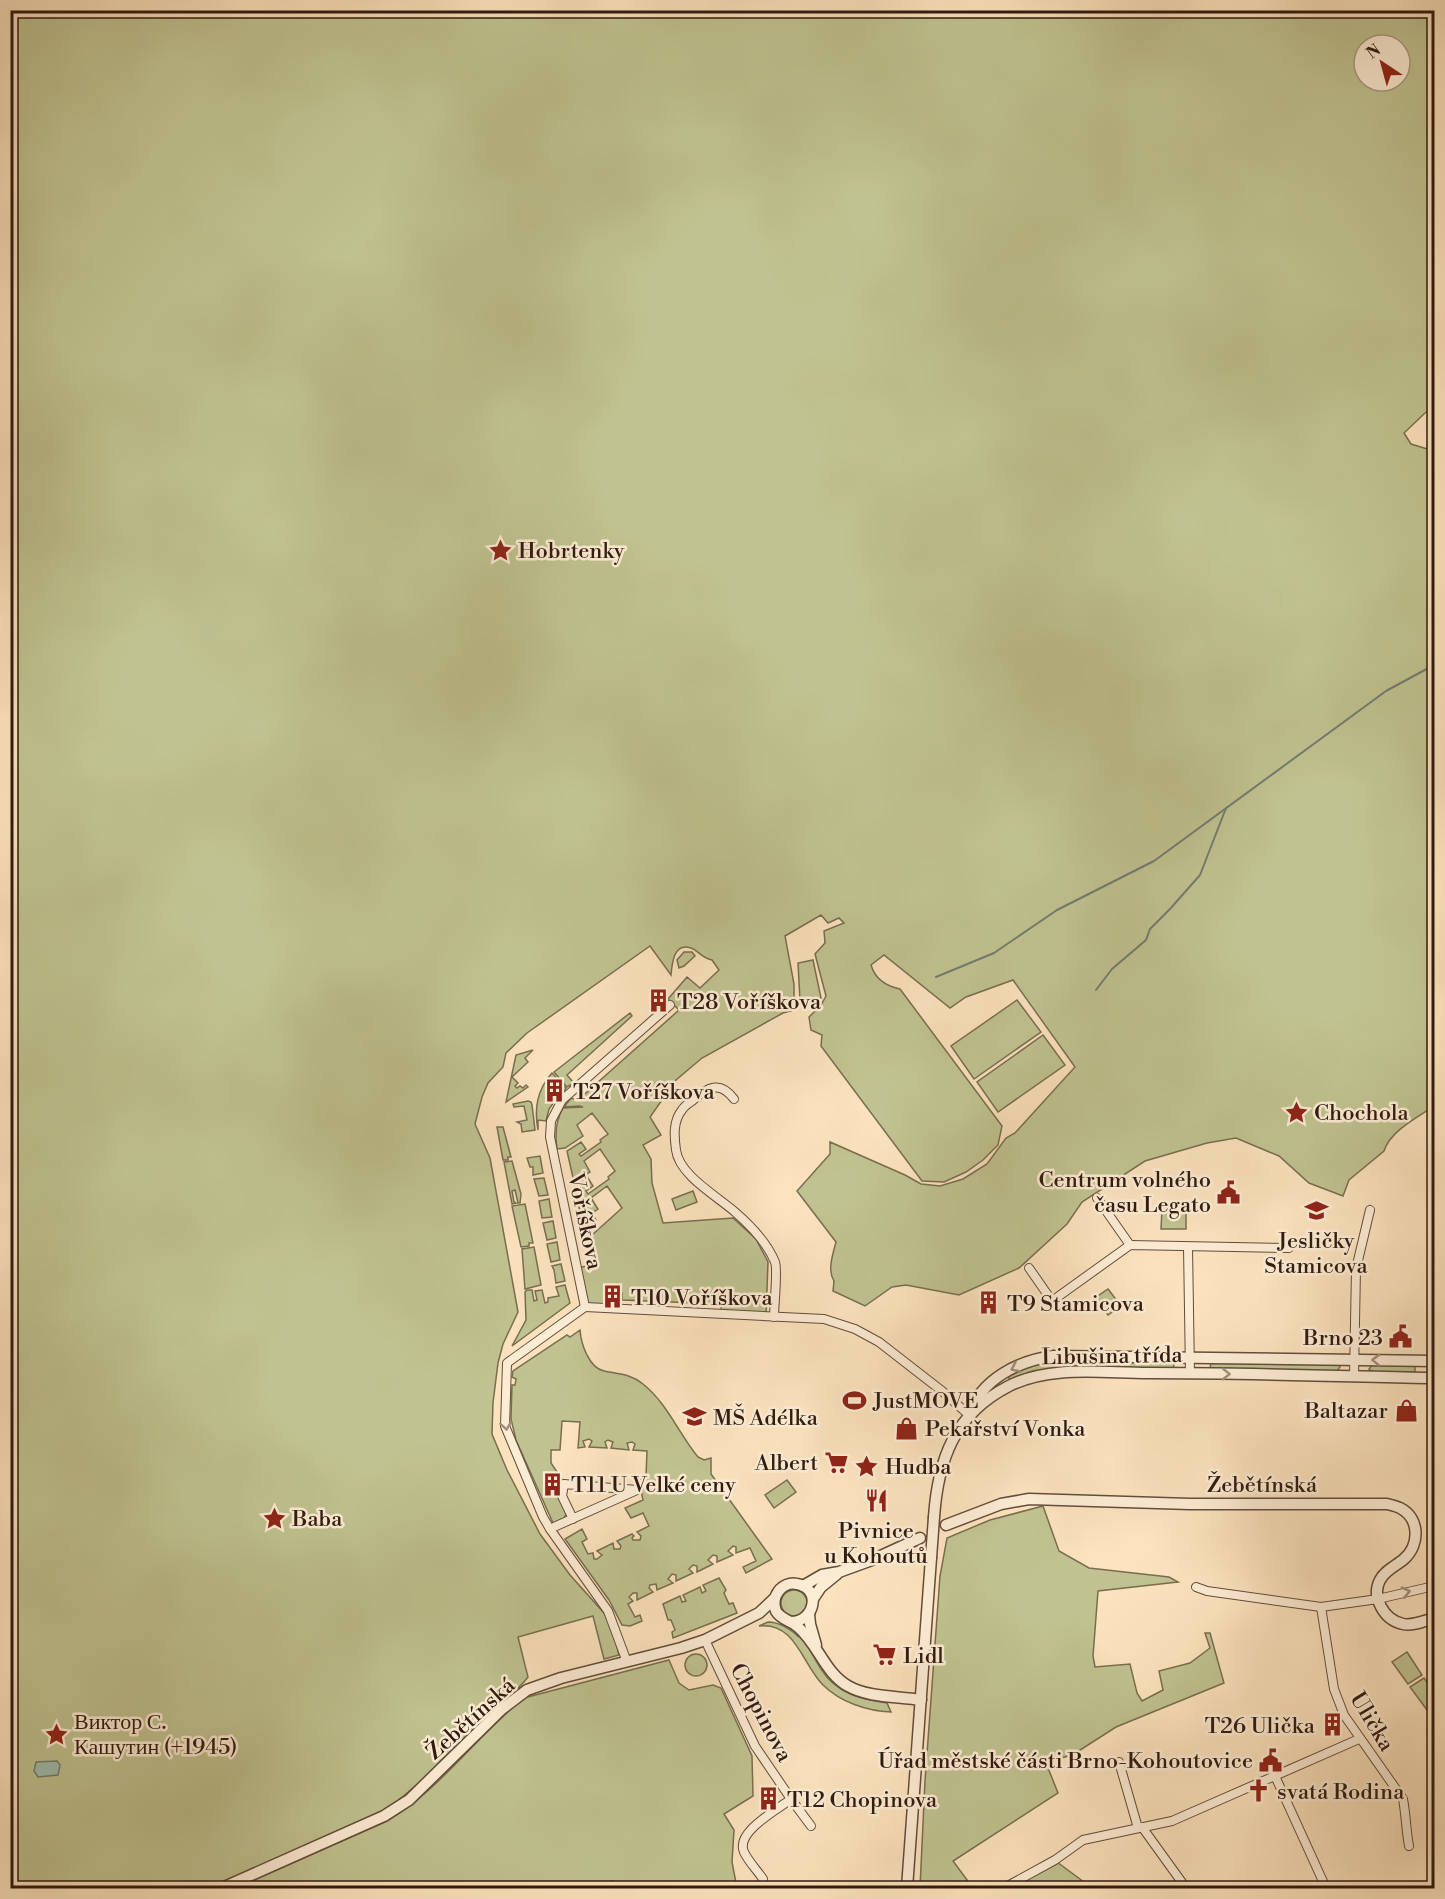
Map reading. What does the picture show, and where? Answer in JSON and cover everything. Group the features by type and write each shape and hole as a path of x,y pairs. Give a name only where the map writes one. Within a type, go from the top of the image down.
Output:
{"street":[{"name":"Voříškova","path":"585,1307 550,1137 551,1121 562,1100 670,1005"},
{"path":"734,1099 729,1092 711,1087 701,1092 681,1110 674,1129 676,1153 687,1172 748,1224 776,1263 774,1317"},
{"path":"1097,1198 1130,1245"},
{"path":"1354,1377 1356,1269 1371,1210"},
{"path":"1029,1268 1052,1301 1130,1245 1289,1248"},
{"path":"1188,1247 1190,1373"},
{"path":"627,1662 608,1611 550,1529 509,1440 505,1426 507,1363 585,1307 824,1319 855,1329 879,1342 969,1415 952,1440 937,1484 907,1888"},
{"name":"Libušina třída","path":"969,1415 973,1402 985,1387 1011,1369 1041,1358 1434,1361"},
{"name":"Libušina třída","path":"969,1415 1006,1388 1033,1376 1057,1373 1434,1377"},
{"path":"550,1529 573,1519 578,1516 637,1490 564,1484 562,1496 573,1519"},
{"name":"Žebětínská","path":"946,1525 1000,1504 1029,1499 1190,1504 1387,1504 1400,1508 1411,1517 1416,1536 1413,1548 1406,1558 1386,1572 1380,1580 1378,1599"},
{"path":"803,1586 822,1575 839,1572 877,1558 920,1538"},
{"path":"813,1599 821,1587 839,1572"},
{"path":"791,1622 802,1620 813,1607 810,1591 794,1583 780,1590 775,1598 775,1607 784,1619 801,1630 832,1673 853,1689 869,1694 921,1700"},
{"path":"1196,1587 1207,1591 1321,1608 1378,1599 1434,1586"},
{"name":"Žebětínská","path":"222,1888 399,1808 502,1709 523,1693 554,1679 705,1640 759,1613 775,1598"},
{"path":"1378,1599 1382,1610 1402,1624 1434,1618"},
{"name":"Ulička","path":"1321,1608 1334,1689 1344,1715 1359,1739 1403,1799 1409,1846"},
{"name":"Žebětínská","path":"759,1613 779,1614"},
{"path":"809,1614 818,1651"},
{"name":"Chopinova","path":"705,1640 755,1746 811,1826"},
{"path":"1004,1888 1055,1860 1083,1840 1172,1821 1359,1739"},
{"path":"1119,1762 1140,1827 1186,1888"},
{"path":"1275,1776 1326,1888"},
{"path":"763,1879 744,1851 742,1841 748,1831 791,1799"},
{"path":"1434,1857 1434,1871"}],"green space":[{"path":"11,11 1434,11 1434,407 1404,433 1411,444 1434,451 1434,1106 1398,1131 1384,1151 1349,1180 1343,1196 1309,1183 1279,1156 1236,1138 1207,1143 1145,1161 1082,1202 1067,1224 1019,1268 959,1295 906,1285 892,1287 865,1306 833,1291 834,1281 831,1267 836,1242 797,1191 830,1154 830,1142 921,1184 940,1186 963,1179 987,1164 1006,1138 1015,1133 1075,1067 1013,980 966,997 950,1008 884,955 871,965 875,974 886,984 900,989 1002,1126 998,1145 966,1172 944,1182 922,1181 821,1046 822,1035 811,1030 809,1017 826,996 815,954 825,943 824,931 844,923 839,918 828,923 821,915 785,936 794,984 794,1010 783,1013 702,1058 676,1080 650,1117 661,1135 643,1145 651,1159 652,1183 663,1223 733,1218 756,1239 768,1262 766,1317 721,1314 721,1304 622,1300 622,1293 610,1292 608,1308 585,1307 578,1268 590,1265 575,1186 588,1178 593,1186 586,1191 588,1194 609,1179 608,1177 615,1171 600,1149 584,1161 590,1172 574,1182 567,1151 581,1142 586,1149 579,1154 581,1156 608,1134 592,1113 577,1125 583,1136 565,1148 557,1149 558,1118 563,1108 583,1107 564,1107 571,1098 578,1100 679,1010 668,999 687,977 700,988 719,970 712,960 685,947 677,951 675,955 671,975 650,946 527,1033 506,1053 503,1067 488,1083 475,1124 490,1158 518,1312 503,1344 498,1363 492,1434 507,1470 540,1534 570,1575 604,1613 613,1631 619,1655 604,1659 593,1616 518,1637 528,1677 411,1790 382,1812 210,1888 11,1888","holes":["607,1186 622,1208 592,1235 588,1235 596,1220 592,1213 598,1209 591,1198"]},
{"path":"684,952 692,952 695,956 679,968 677,960"},
{"path":"813,960 821,998 800,1000 798,963"},
{"path":"1017,1000 1041,1032 974,1079 951,1046"},
{"path":"630,1013 632,1016 567,1075 574,1083 567,1087 554,1072"},
{"path":"1043,1035 1065,1065 998,1112 977,1082"},
{"path":"533,1050 525,1058 528,1062 512,1077 518,1083 515,1086 517,1088 520,1086 523,1088 526,1085 528,1087 506,1102 516,1055"},
{"path":"552,1073 566,1088 562,1094 556,1087 551,1090 557,1098 549,1109 546,1121 538,1120 538,1130 536,1114 538,1100 543,1086"},
{"path":"528,1101 532,1105 535,1130 522,1132 521,1124 517,1122 527,1120 524,1106 514,1107 513,1104"},
{"path":"497,1127 503,1127 511,1157 508,1157 508,1160 503,1160"},
{"path":"540,1156 543,1173 533,1175 533,1167 530,1167 527,1158"},
{"path":"512,1161 521,1194 520,1203 518,1203 515,1190 512,1191 516,1203 512,1204 504,1162"},
{"path":"544,1178 548,1195 539,1196 534,1179"},
{"path":"693,1191 697,1202 676,1210 672,1199"},
{"path":"549,1199 552,1217 542,1218 539,1201"},
{"path":"525,1204 533,1243 521,1247 512,1206"},
{"path":"1162,1209 1186,1209 1186,1229 1161,1229"},
{"path":"553,1221 556,1238 547,1240 543,1223"},
{"path":"557,1242 560,1260 551,1262 547,1244"},
{"path":"534,1247 541,1285 525,1289 522,1249"},
{"path":"561,1264 565,1281 556,1283 552,1266"},
{"path":"565,1285 570,1303 512,1346 526,1320 525,1292 532,1290 534,1301 537,1300 535,1291 542,1290 545,1303 548,1302 548,1298 559,1296 556,1287"},
{"path":"1108,1289 1121,1306 1108,1315 1095,1298"},
{"path":"580,1330 584,1348 594,1365 604,1371 629,1376 643,1384 666,1409 698,1457 704,1460 711,1458 711,1474 772,1559 746,1573 743,1567 756,1561 750,1548 736,1553 736,1547 733,1546 728,1551 733,1555 717,1562 717,1556 713,1555 708,1560 713,1564 697,1572 697,1566 693,1565 689,1569 693,1573 676,1581 676,1575 672,1574 668,1579 673,1583 657,1590 656,1584 650,1585 649,1588 653,1592 637,1600 637,1593 629,1597 633,1601 628,1604 635,1617 640,1615 642,1621 630,1626 622,1625 609,1600 565,1539 582,1529 587,1539 582,1542 588,1554 593,1553 594,1559 602,1555 597,1551 613,1543 614,1549 620,1549 621,1546 617,1541 632,1534 633,1540 640,1540 641,1536 637,1532 649,1526 643,1513 631,1518 625,1508 643,1500 639,1481 646,1476 647,1451 633,1450 635,1444 632,1442 627,1443 629,1450 611,1448 613,1442 608,1440 605,1442 607,1448 589,1447 592,1441 589,1439 583,1441 585,1447 578,1448 580,1422 562,1421 560,1450 551,1450 551,1463 561,1478 549,1478 549,1488 561,1489 566,1514 564,1518 553,1523 516,1440 511,1419 512,1385 515,1385 516,1379 512,1377 513,1371 567,1335 570,1337"},
{"path":"1049,1361 1173,1362 1174,1365 1173,1368 1047,1369 1010,1381 1008,1375 1020,1369"},
{"path":"1211,1362 1339,1365 1340,1367 1337,1371 1210,1369"},
{"path":"1372,1365 1415,1365 1415,1372 1373,1372 1369,1369"},
{"path":"787,1480 796,1492 774,1508 765,1495"},
{"path":"1043,1506 1059,1551 1089,1568 1169,1577 1178,1582 1098,1591 1093,1656 1095,1667 1130,1664 1137,1693 1142,1701 1163,1690 1159,1671 1190,1663 1210,1648 1205,1633 1210,1633 1224,1683 1116,1727 1074,1754 1046,1763 1058,1793 953,1861 973,1888 920,1888 925,1781 940,1576 947,1538 990,1520"},
{"path":"719,1578 726,1590 724,1593 729,1604 733,1603 737,1613 673,1638 672,1632 675,1630 671,1620 668,1620 663,1604 680,1596 682,1602 686,1601 683,1595 700,1587 702,1593 706,1591 703,1585"},
{"path":"794,1590 803,1594 807,1603 803,1612 794,1616 785,1612 781,1603 785,1594"},
{"path":"768,1622 781,1625 799,1637 802,1636 821,1669 842,1690 868,1700 887,1703 891,1712 873,1710 854,1704 830,1691 816,1676 790,1637 772,1627 759,1626"},
{"path":"1407,1652 1422,1675 1408,1684 1392,1662"},
{"path":"696,1654 704,1657 707,1665 704,1673 696,1676 688,1673 685,1665 688,1657"},
{"path":"669,1660 679,1683 689,1690 713,1685 721,1688 752,1756 753,1796 724,1814 734,1830 732,1862 737,1888 642,1888 611,1881 609,1888 236,1888 387,1821 424,1794 524,1698"},
{"path":"1424,1678 1434,1692 1434,1710 1430,1714 1410,1687"},
{"path":"1057,1862 1092,1888 1011,1888"}],"shaded area":[{"path":"57,1761 60,1765 58,1775 38,1777 34,1771 36,1762"}],"waterway":[{"path":"936,977 994,953 1057,910 1154,861 1386,691 1434,665"},
{"path":"1096,990 1112,969 1146,940 1150,929 1200,875 1226,808"}],"place":[{"name":"Hobrtenky","path":"500,550"},
{"name":"T28 Voříškova","path":"659,1001"},
{"name":"T27 Voříškova","path":"555,1091"},
{"name":"Chochola","path":"1296,1112"},
{"name":"Centrum volného času Legato","path":"1229,1192"},
{"name":"Jesličky Stamicova","path":"1316,1211"},
{"name":"T10 Voříškova","path":"613,1297"},
{"name":"T9 Stamicova","path":"989,1303"},
{"name":"Brno 23","path":"1401,1337"},
{"name":"JustMOVE","path":"855,1400"},
{"name":"Baltazar","path":"1406,1410"},
{"name":"MŠ Adélka","path":"695,1417"},
{"name":"Pekařství Vonka","path":"907,1428"},
{"name":"Albert","path":"836,1462"},
{"name":"Hudba","path":"867,1466"},
{"name":"T11 U Velké ceny","path":"553,1484"},
{"name":"Pivnice u Kohoutů","path":"876,1501"},
{"name":"Baba","path":"274,1518"},
{"name":"Lidl","path":"885,1655"},
{"name":"T26 Ulička","path":"1333,1725"},
{"name":"Виктор С. Кашутин (+1945)","path":"56,1734"},
{"name":"Úřad městské části Brno-Kohoutovice","path":"1271,1760"},
{"name":"svatá Rodina","path":"1259,1791"},
{"name":"T12 Chopinova","path":"769,1799"}]}
